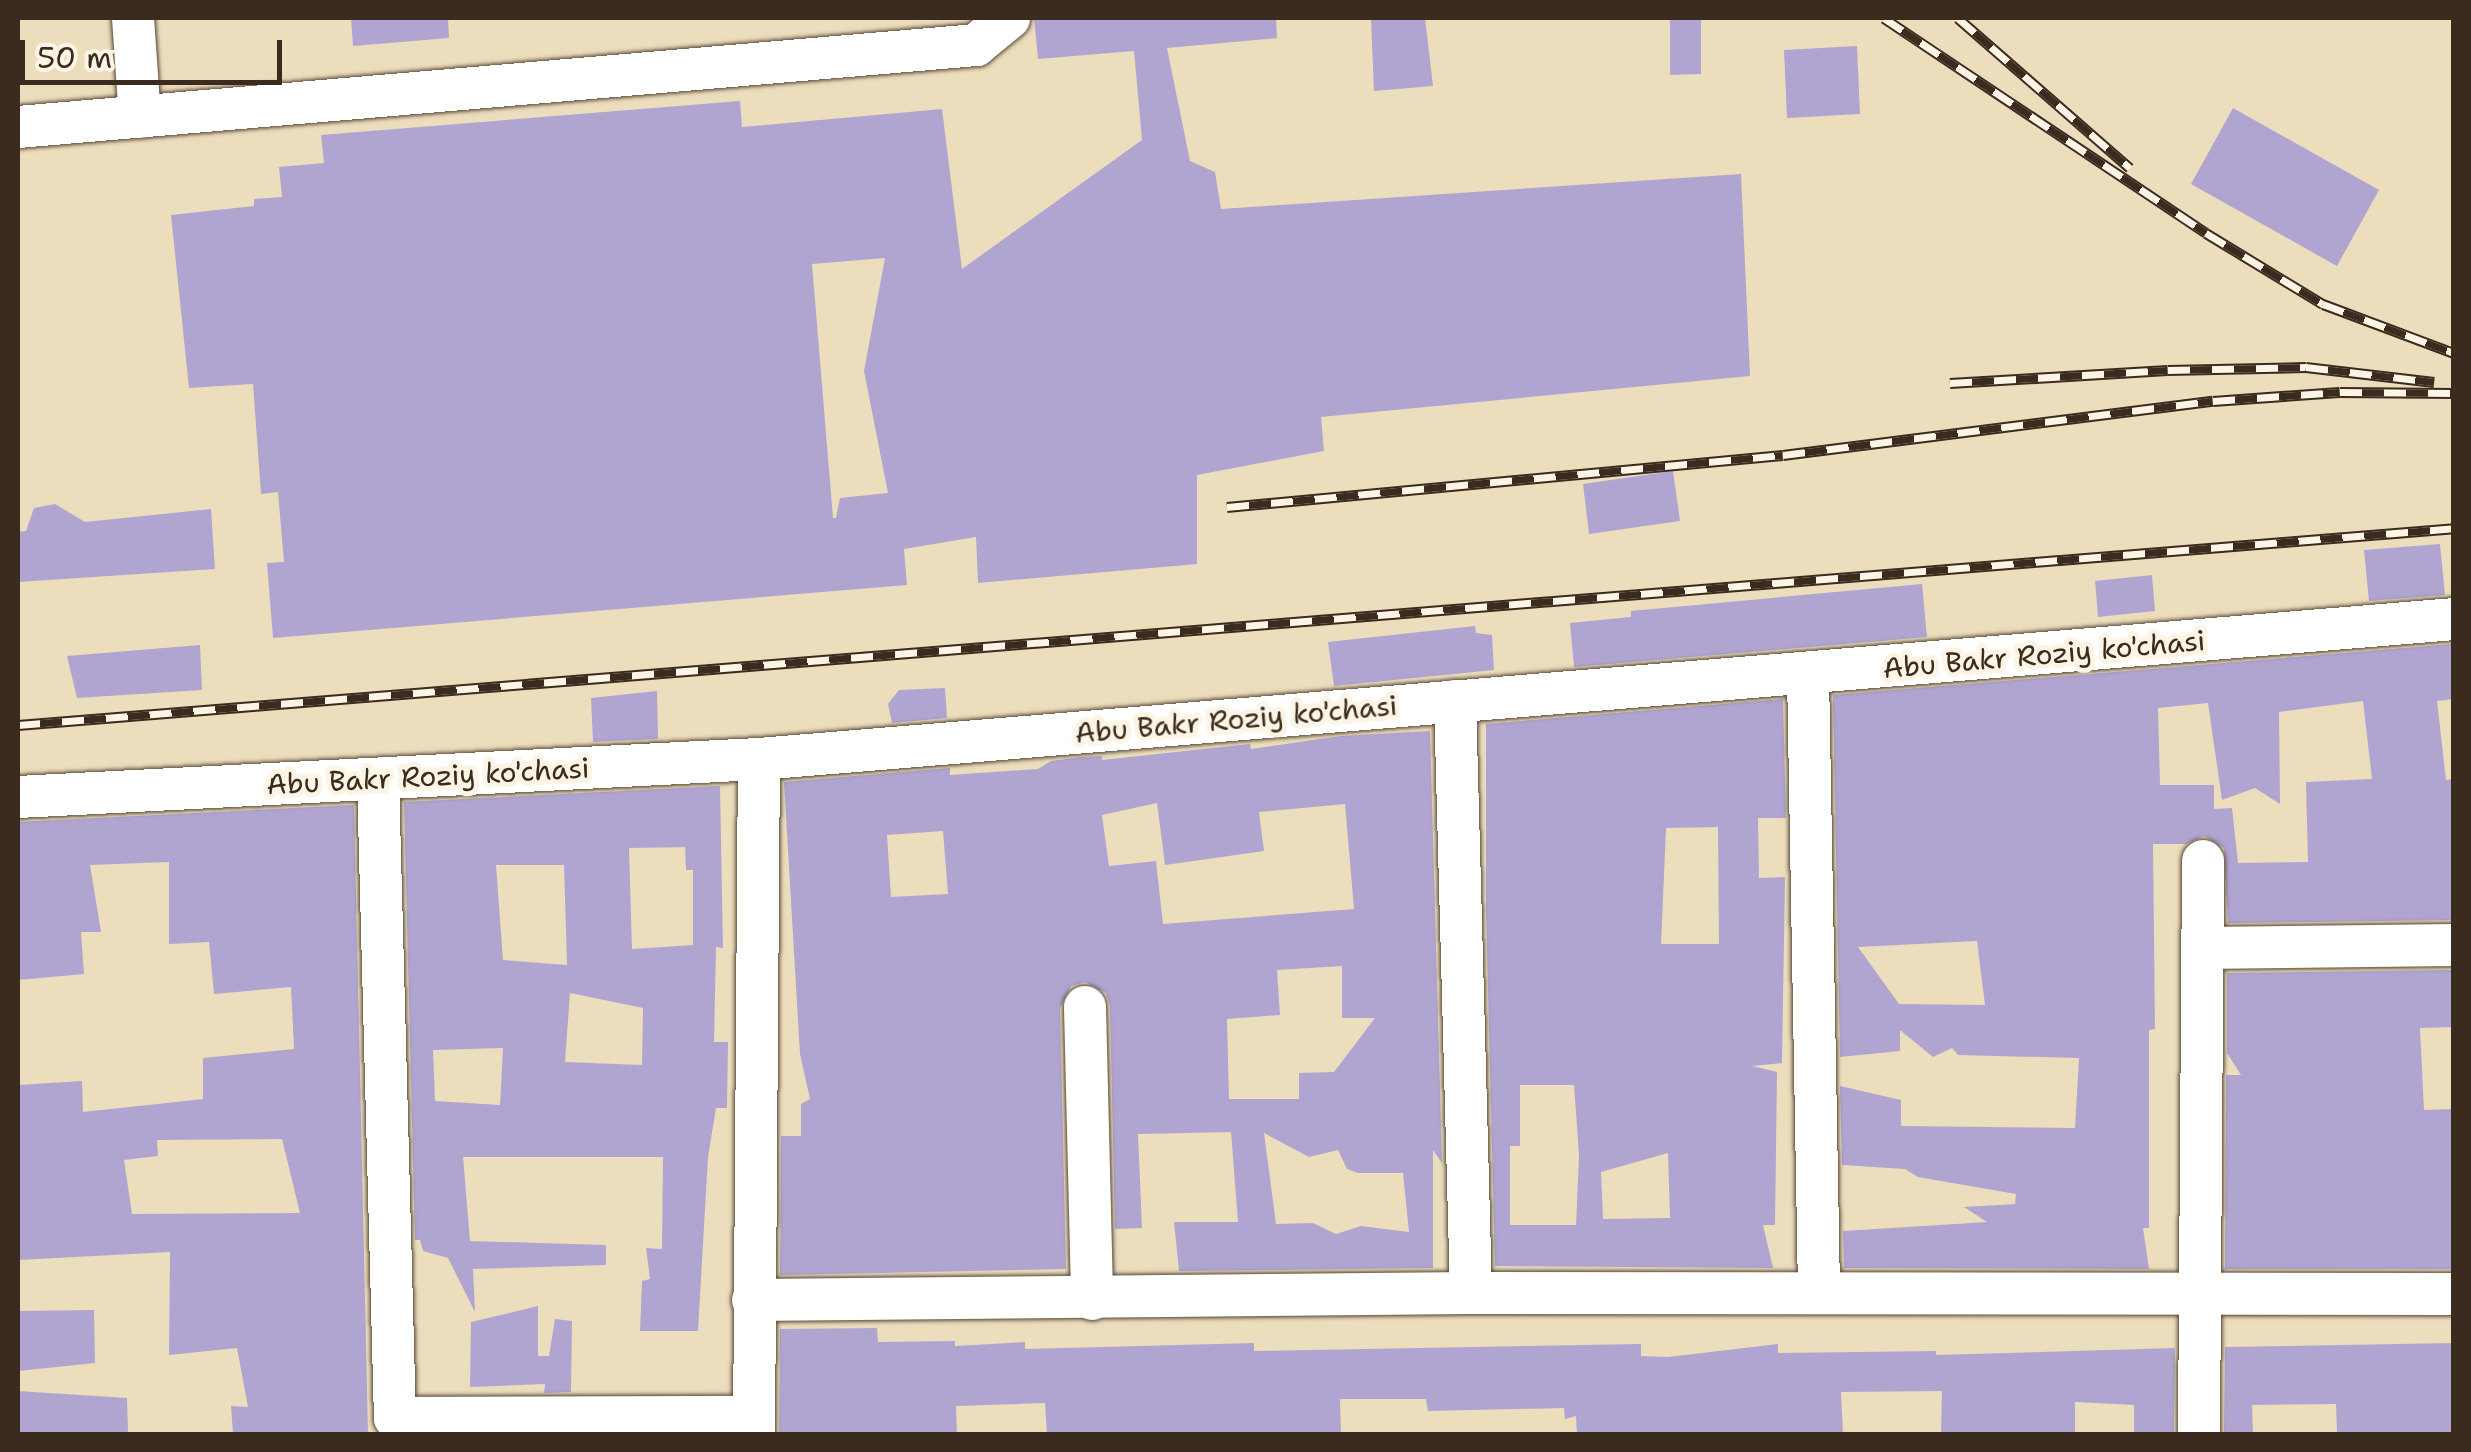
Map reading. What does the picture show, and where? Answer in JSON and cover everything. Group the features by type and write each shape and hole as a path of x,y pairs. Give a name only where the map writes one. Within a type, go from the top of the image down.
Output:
{"street":[{"path":"133,18 140,117"},
{"path":"18,127 976,45 1009,18"},
{"name":"Abu Bakr Roziy ko'chasi","path":"18,797 759,759 2454,619"},
{"path":"1808,674 1819,1294"},
{"path":"1455,701 1471,1292"},
{"path":"378,778 395,1418 753,1426 759,759"},
{"path":"2198,1434 2203,861"},
{"path":"2203,948 2454,945"},
{"path":"1084,1007 1092,1299"},
{"path":"753,1300 1471,1292 2454,1294"}],"building":[{"path":"351,18 448,18 449,38 353,46"},
{"path":"1034,18 1276,18 1277,38 1167,48 1190,161 1215,172 1221,209 1741,174 1750,376 1321,417 1324,451 1197,475 1197,564 978,583 976,537 904,549 907,585 273,638 267,563 284,562 278,492 261,494 253,384 189,388 171,215 254,206 254,199 282,197 279,167 324,163 321,135 740,101 742,127 942,109 962,269 1142,140 1134,51 1038,59","holes":["885,258 864,371 888,493 840,498 833,518 812,264"]},
{"path":"1371,18 1425,18 1433,86 1374,91"},
{"path":"1670,18 1701,18 1701,74 1670,75"},
{"path":"1857,46 1860,114 1787,118 1784,50"},
{"path":"2233,108 2379,190 2337,266 2191,184"},
{"path":"1673,471 1680,521 1589,534 1583,484"},
{"path":"55,504 85,522 211,509 215,569 18,582 18,532 26,531 34,508"},
{"path":"2440,544 2445,595 2369,601 2364,550"},
{"path":"2152,575 2155,611 2098,617 2095,581"},
{"path":"1922,584 1927,637 1574,667 1570,623 1631,617 1631,611"},
{"path":"1475,626 1476,633 1492,635 1494,670 1334,686 1328,642"},
{"path":"2454,644 2454,699 2437,701 2446,780 2454,779 2454,920 2228,923 2224,848 2204,836 2186,844 2153,844 2155,1029 2149,1030 2149,1228 2143,1228 2149,1269 1844,1268 1843,1231 1987,1222 1964,1207 2015,1204 2016,1194 1918,1177 1905,1169 1842,1165 1840,1086 1901,1100 1901,1126 2075,1128 2079,1058 1958,1055 1952,1048 1933,1057 1900,1030 1900,1051 1840,1057 1833,695","holes":["2363,701 2372,779 2306,782 2308,862 2238,863 2232,808 2214,809 2214,785 2160,785 2158,708 2208,703 2222,800 2255,788 2280,804 2279,712","1977,941 1985,1005 1899,1004 1858,947"]},
{"path":"200,645 202,690 77,698 67,656"},
{"path":"945,688 947,718 892,723 888,704 899,690"},
{"path":"657,691 658,739 593,742 591,698"},
{"path":"1783,699 1786,818 1758,818 1759,878 1785,877 1782,1063 1752,1066 1777,1072 1775,1225 1763,1225 1773,1268 1495,1266 1486,910 1486,724","holes":["1718,827 1719,944 1661,944 1666,828","1520,1085 1574,1085 1579,1155 1576,1225 1510,1225 1510,1146 1520,1146","1668,1153 1670,1218 1603,1219 1601,1172"]},
{"path":"1430,731 1442,1163 1433,1150 1433,1268 1179,1271 1174,1222 1238,1222 1231,1132 1138,1134 1142,1228 1115,1229 1110,1006 1106,993 1085,982 1071,986 1060,1008 1066,1269 780,1275 781,1136 801,1136 801,1104 810,1099 800,1054 784,782 950,768 950,775 1038,769 1051,761 1081,757 1102,756 1102,760 1250,744 1251,749 1341,736","holes":["1157,803 1165,865 1264,851 1259,812 1345,804 1354,909 1163,924 1156,861 1109,866 1102,815","943,831 948,894 891,897 887,835","1342,966 1342,1018 1375,1018 1334,1072 1299,1073 1299,1099 1229,1099 1227,1019 1280,1015 1277,970","1264,1133 1309,1157 1338,1150 1347,1169 1358,1173 1403,1173 1409,1232 1361,1226 1336,1234 1313,1223 1276,1224"]},
{"path":"720,786 723,948 716,947 714,1042 728,1042 727,1108 716,1108 708,1157 698,1331 640,1331 642,1281 650,1279 646,1248 662,1249 663,1157 463,1157 470,1241 606,1245 606,1265 473,1269 475,1312 448,1258 423,1251 420,1240 415,1240 404,802","holes":["685,847 686,870 693,870 693,945 632,949 629,848","496,865 564,865 567,965 503,960","570,993 643,1008 642,1065 565,1062","503,1048 500,1105 435,1101 433,1050"]},
{"path":"354,805 368,1434 233,1434 231,1406 248,1407 237,1348 169,1355 170,1252 18,1260 18,1085 82,1081 83,1112 203,1099 203,1058 294,1049 291,987 214,994 209,942 169,944 169,862 90,865 101,932 81,932 84,974 18,980 18,822","holes":["282,1139 300,1213 132,1214 124,1160 158,1156 157,1140"]},
{"path":"2454,970 2454,1027 2420,1028 2424,1110 2454,1109 2454,1269 2225,1269 2226,1075 2241,1075 2227,1053 2227,973"},
{"path":"538,1306 538,1356 549,1356 555,1319 572,1321 571,1392 544,1393 545,1384 470,1387 471,1322"},
{"path":"94,1310 95,1363 18,1371 18,1311"},
{"path":"877,1328 878,1342 955,1341 955,1346 1025,1342 1025,1349 1254,1343 1254,1351 1641,1344 1641,1356 1668,1357 1778,1344 1778,1353 1936,1351 1936,1355 2175,1348 2174,1434 2134,1434 2134,1405 2075,1402 2075,1434 1941,1434 1942,1391 1841,1392 1843,1434 1577,1434 1576,1416 1565,1419 1564,1408 1428,1411 1426,1399 1340,1399 1341,1434 1047,1434 1045,1403 956,1406 957,1434 779,1434 780,1329"},
{"path":"2454,1343 2454,1434 2337,1434 2336,1404 2252,1405 2253,1434 2224,1434 2225,1347"},
{"path":"18,1391 127,1398 128,1434 18,1434"}],"railway":[{"path":"1884,18 2206,233 2323,304 2454,353"},
{"path":"1958,18 2130,168"},
{"path":"1950,383 2168,370 2306,367 2434,382"},
{"path":"1227,507 1783,455 2213,401 2340,392 2454,393"},
{"path":"18,725 2454,528"}]}
